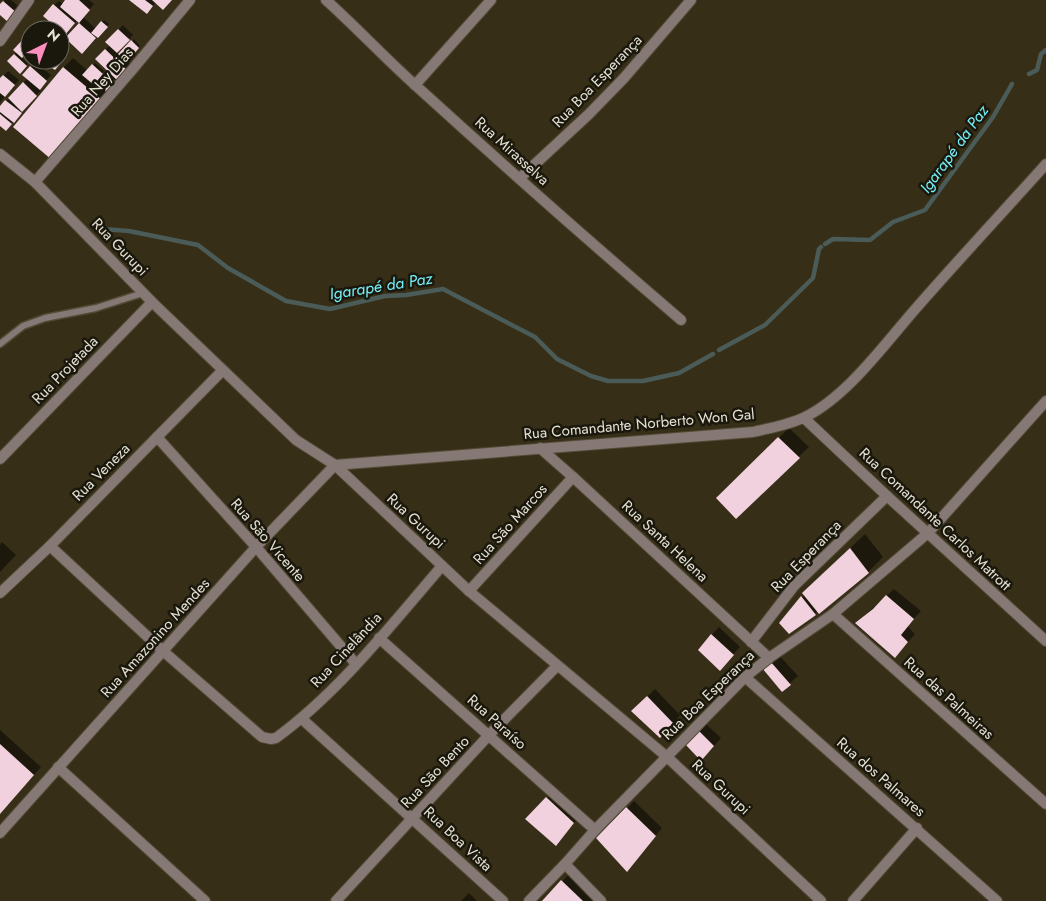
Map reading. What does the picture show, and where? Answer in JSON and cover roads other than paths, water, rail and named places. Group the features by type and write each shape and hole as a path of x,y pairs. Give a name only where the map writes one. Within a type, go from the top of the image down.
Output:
{"street":[{"path":"0,41 29,0"},
{"name":"Rua Ney Dias","path":"35,182 190,0"},
{"name":"Rua Mirasselva","path":"326,0 415,85 520,178 561,218 681,320"},
{"path":"415,85 491,0"},
{"name":"Rua Boa Esperança","path":"520,178 589,114 624,78 691,0"},
{"name":"Rua Gurupi","path":"0,154 35,182 152,302 296,440 335,465 469,591 666,756 821,901"},
{"name":"Rua Comandante Norberto Won Gal","path":"335,465 753,432 804,418 845,388 866,366 1046,164"},
{"name":"Rua Projetada","path":"0,459 152,302"},
{"name":"Rua Veneza","path":"0,593 50,546 222,371"},
{"name":"Rua Boa Esperança","path":"529,901 565,864 594,830 745,677 833,614 928,533 1046,401"},
{"name":"Rua Comandante Carlos Matrott","path":"804,418 887,496 1045,638"},
{"name":"Rua São Vicente","path":"157,437 256,547 356,664"},
{"name":"Rua Santa Helena","path":"540,448 769,658"},
{"name":"Rua Amazonino Mendes","path":"0,833 256,547 335,465"},
{"name":"Rua São Marcos","path":"469,591 573,477"},
{"name":"Rua Esperança","path":"752,642 794,586 887,496"},
{"path":"50,546 163,651"},
{"name":"Rua Cinelândia","path":"163,651 262,737 276,738 302,719 356,664 442,566"},
{"name":"Rua das Palmeiras","path":"833,614 1046,804"},
{"name":"Rua Paraíso","path":"379,638 594,830"},
{"name":"Rua São Bento","path":"336,901 489,736 557,666"},
{"name":"Rua dos Palmares","path":"745,677 996,901"},
{"name":"Rua Boa Vista","path":"302,719 503,901"},
{"path":"58,767 205,901"},
{"path":"853,901 916,828"},
{"path":"565,864 601,901"}],"lane":[{"path":"0,344 23,326 46,318 96,308 143,293"}],"waterway":[{"name":"Igarapé da Paz","path":"1029,74 1037,70 1041,54 1046,50"},
{"name":"Igarapé da Paz","path":"825,244 833,239 870,240 893,222 925,210 993,117 1012,84"},
{"name":"Igarapé da Paz","path":"102,229 129,231 198,245 228,268 286,301 330,309 385,296 406,295 443,289 535,337 557,359 591,376 608,381 643,381 679,373 713,354"},
{"name":"Igarapé da Paz","path":"719,350 765,325 813,278 821,247"}]}
